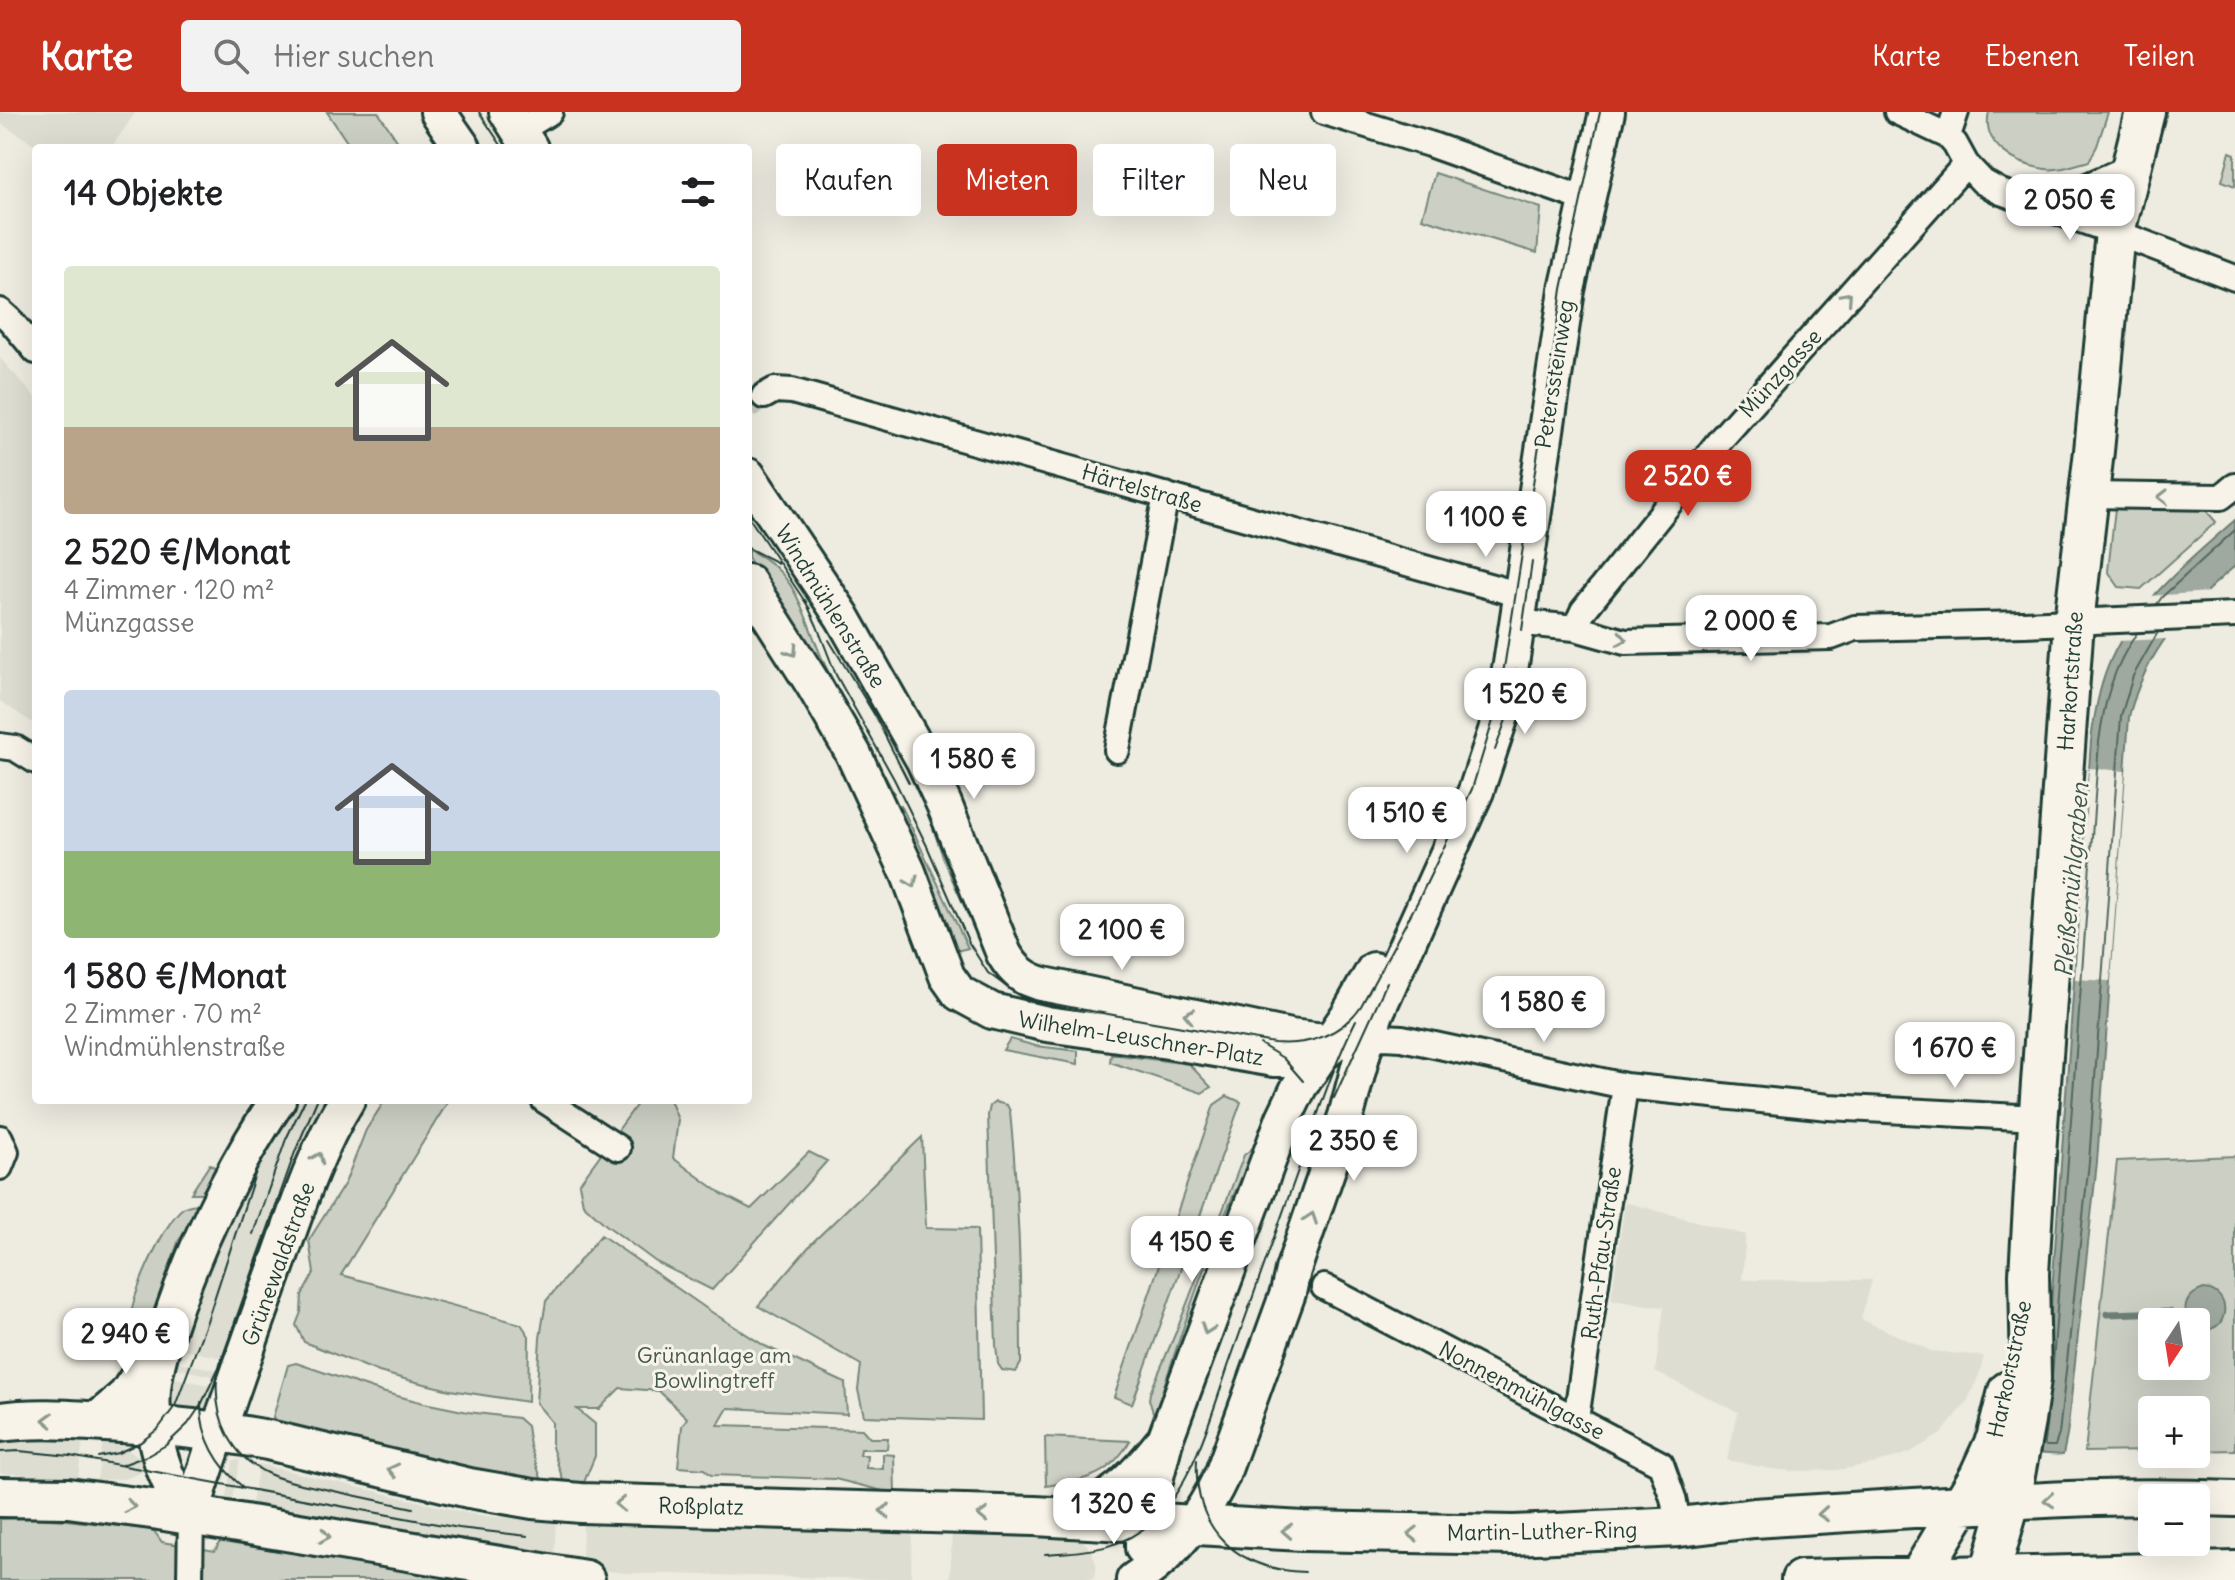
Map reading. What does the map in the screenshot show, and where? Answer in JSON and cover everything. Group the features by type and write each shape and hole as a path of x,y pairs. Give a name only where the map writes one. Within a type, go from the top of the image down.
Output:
{"main road":[{"path":"438,112 460,144"},
{"name":"Peterssteinweg","path":"1345,1044 1381,1002 1476,791 1501,716 1567,290 1607,112"},
{"name":"Harkortstraße","path":"2010,1502 2031,1379 2029,1274 2074,622 2115,232 2145,112"},
{"name":"Windmühlenstraße","path":"760,501 842,616 924,761 1004,954 1013,968"},
{"name":"Wilhelm-Leuschner-Platz","path":"752,588 853,753 908,872 947,976 956,991 992,1011 1047,1024 1267,1059 1289,1059 1345,1044"},
{"path":"992,1011 1013,968"},
{"name":"Wilhelm-Leuschner-Platz","path":"1013,968 1035,983 1290,1037 1345,1044"},
{"path":"1147,1576 1143,1545 1145,1523 1166,1437 1277,1138 1296,1092 1345,1044"},
{"path":"1147,1576 1192,1525 1222,1475 1346,1116 1345,1044"},
{"path":"191,1515 179,1500 166,1474 153,1407 155,1374 188,1269 208,1222 239,1160 275,1104"},
{"name":"Grünewaldstraße","path":"216,1432 311,1175 345,1104"},
{"name":"Harkortstraße","path":"1955,1519 1996,1439 2013,1373 2029,1274"},
{"path":"95,1422 126,1395 166,1334"},
{"name":"Roßplatz","path":"0,1422 20,1419 95,1422 216,1432 268,1440 469,1488 560,1502 1035,1516 1192,1525"},
{"path":"191,1515 216,1432"},
{"path":"1035,1516 1082,1510 1109,1498 1124,1486 1166,1437"},
{"path":"0,1497 68,1498 191,1515 585,1580"},
{"path":"1984,1577 2010,1502 2132,1497 2235,1499"},
{"name":"Martin-Luther-Ring","path":"1192,1525 1303,1531 1514,1535 1679,1527 1754,1518 1891,1510 1955,1519 2010,1502"},
{"path":"1955,1519 1964,1552 1984,1577"},
{"path":"1918,1578 1955,1519"},
{"path":"1801,1580 2235,1569"}],"street":[{"path":"519,130 550,112"},
{"path":"1324,112 1429,144 1587,200"},
{"path":"1897,112 1948,136 1966,164 1992,187 2235,278"},
{"path":"1948,136 1956,112"},
{"name":"Münzgasse","path":"1575,628 1583,611 1716,444 1966,164"},
{"path":"2040,207 2130,167"},
{"path":"0,311 32,346"},
{"name":"Härtelstraße","path":"764,396 775,390 792,391 1166,495 1519,609 1535,624 1575,628 1625,642 1831,637 1855,628 2235,615"},
{"path":"2088,495 2221,497 2235,486"},
{"path":"1117,750 1166,495"},
{"path":"0,746 15,748 32,759"},
{"path":"1345,1044 1402,1038 1625,1086 1829,1107 2038,1118"},
{"name":"Ruth-Pfau-Straße","path":"1576,1419 1625,1086"},
{"path":"550,1104 618,1148"},
{"path":"0,1138 6,1152 1,1167"},
{"name":"Nonnenmühlgasse","path":"1324,1287 1661,1464 1679,1527"},
{"path":"190,1580 191,1515"}],"shaded area":[{"path":"0,112 136,112 114,144 34,144 0,123"},
{"path":"0,358 32,394 32,722 0,701"},
{"path":"284,1104 334,1104 236,1361 181,1349 232,1205"},
{"path":"1625,1202 1746,1235 1742,1280 1872,1280 1861,1319 1931,1351 1984,1356 1967,1402 1941,1434 1911,1452 1877,1463 1837,1470 1791,1471 1727,1460 1738,1412 1655,1372 1664,1307 1611,1300"},
{"path":"177,1362 233,1373 230,1380 175,1368"},
{"path":"172,1377 225,1389 207,1414 168,1409"},
{"path":"83,1439 78,1478 0,1473 0,1440"},
{"path":"103,1440 141,1458 142,1472 125,1479 97,1480"},
{"path":"233,1460 240,1460 230,1509 224,1507"},
{"path":"259,1464 472,1514 556,1520 554,1563 250,1513"},
{"path":"583,1520 912,1528 911,1580 626,1573 582,1568"},
{"path":"952,1529 1077,1537 1092,1553 1096,1572 1093,1578 1087,1580 950,1580"}],"green space":[{"path":"327,112 378,112 399,144 348,144"},
{"path":"1989,112 2108,112 2089,161 2051,169 2023,163 2003,151 1990,134"},
{"path":"2230,152 2235,154 2235,186 2222,181"},
{"path":"1435,173 1541,208 1537,253 1422,218"},
{"path":"2203,507 2216,522 2141,589 2119,587 2108,571 2115,508"},
{"path":"752,552 766,560 791,585 827,669 894,793 890,796 752,564"},
{"path":"901,805 968,948 952,952 896,809"},
{"path":"927,805 982,942 943,858"},
{"path":"1010,1039 1078,1051 1078,1064 1003,1050"},
{"path":"1111,1054 1189,1064 1211,1087 1202,1093 1110,1062"},
{"path":"1227,1096 1241,1102 1132,1404 1114,1397 1214,1105"},
{"path":"995,1102 1007,1105 1010,1111 1013,1141 1021,1321 1021,1363 1016,1372 1002,1370 998,1364 996,1345 988,1115 990,1106"},
{"path":"382,1104 447,1104 341,1275 521,1324 529,1336 528,1402 408,1380 379,1372 304,1342 296,1325 302,1295 314,1273 309,1240 345,1183 366,1130"},
{"path":"637,1104 672,1104 678,1120 673,1158 722,1194 751,1209 809,1152 827,1161 712,1290 656,1262 606,1225 583,1204 579,1184"},
{"path":"922,1137 926,1228 977,1229 981,1420 864,1416 858,1390 861,1365 758,1306 813,1242"},
{"path":"1259,1143 1214,1243 1154,1416 1150,1393 1244,1155"},
{"path":"2235,1156 2235,1450 2210,1451 2210,1396 2138,1396 2138,1451 2085,1452 2117,1161"},
{"path":"210,1164 218,1170 201,1193 191,1193"},
{"path":"192,1204 202,1204 197,1217 179,1240 143,1340 133,1331 131,1315 148,1263 176,1215"},
{"name":"Grünanlage am Bowlingtreff","path":"601,1235 765,1346 845,1383 847,1414 728,1408 718,1425 862,1429 870,1438 888,1438 887,1449 861,1449 860,1455 867,1455 866,1468 883,1469 883,1454 894,1455 895,1494 835,1479 711,1475 704,1469 678,1467 682,1426 687,1418 659,1391 620,1388 599,1409 577,1409 595,1424 595,1456 582,1487 565,1486 552,1447 552,1422 536,1403 540,1338 546,1301"},
{"path":"296,1363 424,1403 518,1418 527,1426 530,1446 543,1484 276,1422 273,1417 288,1365"},
{"path":"1045,1437 1130,1441 1104,1470 1084,1479 1046,1486"},
{"path":"33,1518 147,1529 154,1531 162,1542 215,1551 225,1538 515,1580 0,1580 0,1519"}],"water":[{"path":"2235,520 2235,566 2200,598 2169,633 2145,672 2129,717 2097,1162 2067,1435 2063,1455 2034,1453 2048,1348 2091,741 2097,705 2107,669 2130,626 2162,587"},
{"path":"2198,1291 2214,1292 2224,1305 2224,1313 2216,1327 2210,1329 2210,1308 2186,1308 2187,1302"}],"pier":[{"path":"2210,592 2167,639 2117,641 2148,596"},
{"path":"2089,768 2125,771 2110,981 2075,979"}],"waterway":[{"path":"2107,1314 2138,1313"}],"tunnel":[{"path":"752,404 764,396"}],"tram line":[{"path":"479,112 500,144"},
{"path":"805,600 836,675 894,779 969,943 988,973 1015,993 1034,1000 1274,1043 1300,1043 1334,1031 1361,1006 1418,901 1472,789 1495,714 1562,289 1600,112"},
{"path":"752,522 810,609"},
{"path":"752,550 778,563"},
{"path":"1522,630 1532,562"},
{"path":"829,640 874,714 909,783"},
{"path":"1495,750 1507,717 1516,669"},
{"path":"1334,1098 1387,982"},
{"path":"1045,1554 1102,1548 1128,1538 1153,1521 1180,1488 1201,1445 1326,1090 1356,1020"},
{"path":"1260,1044 1283,1058 1303,1081"},
{"path":"253,1234 286,1139 303,1104"},
{"path":"122,1465 166,1445 188,1424 201,1405 219,1367 295,1152 315,1104"},
{"path":"98,1457 118,1453 141,1442 158,1429 175,1406 207,1321 256,1171 286,1120"},
{"path":"217,1379 222,1422 235,1447 256,1467 291,1482 413,1508"},
{"path":"201,1402 201,1415 212,1450 226,1471 244,1488"},
{"path":"0,1452 70,1456 459,1528 528,1536"},
{"path":"1197,1460 1203,1507 1211,1526 1224,1542 1259,1564 1305,1572"}],"water label":[{"name":"Pleißemühlgraben","path":"2072,880"}]}
